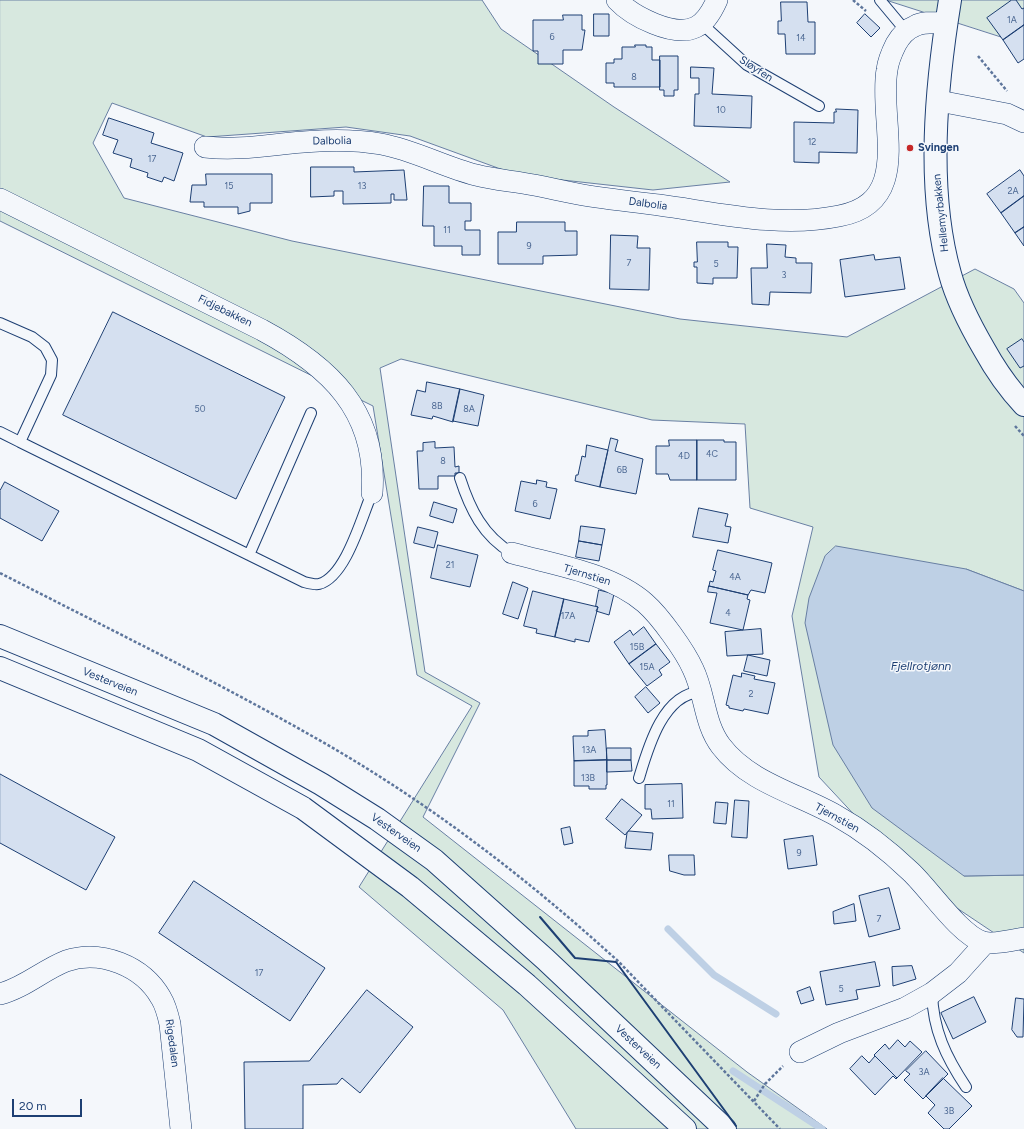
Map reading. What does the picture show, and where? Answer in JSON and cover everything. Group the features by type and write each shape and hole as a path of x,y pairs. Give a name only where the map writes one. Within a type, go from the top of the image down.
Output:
{"main road":[{"name":"Hellemyrbakken","path":"950,0 946,22 938,101 937,179 943,244 950,275 961,304 979,342 1011,392 1024,405"},
{"name":"Vesterveien","path":"0,636 214,724 321,784 377,819 440,865 545,959 725,1129"},
{"path":"0,668 198,750 303,808 416,892 527,985 685,1129"}],"street":[{"path":"617,0 643,19 663,27 680,30 696,27 712,12 718,0"},
{"name":"Dalbolia","path":"205,147 220,149 250,149 331,140 358,141 382,144 408,151 472,174 491,179 582,194 763,219 804,220 836,217 857,210 872,200 883,187 888,170 889,149 886,110 886,71 891,54 900,37 914,26 929,22 946,22"},
{"path":"938,101 1018,119"},
{"name":"Fidjebakken","path":"0,199 262,330 292,346 314,361 338,386 351,403 362,423 368,440 373,477 372,492"},
{"name":"Tjernstien","path":"512,553 614,583 645,603 658,617 693,670 712,731 721,746 736,761 758,776 837,816 878,842 931,893 960,928 985,943"},
{"path":"800,1052 839,1033 905,1008 932,993 958,973 985,943 1024,938"},
{"name":"Rigedalen","path":"0,994 16,988 51,968 78,958 92,956 104,958 129,968 142,976 154,988 167,1010 170,1024 182,1129"}],"lane":[{"path":"880,0 900,24 908,31"},
{"name":"Sløyfen","path":"701,23 747,65 819,106"},
{"path":"0,323 32,336 45,347 52,360 51,375 20,442"},
{"path":"249,555 311,413"},
{"path":"0,432 304,582 319,584 333,576 344,561 372,492"},
{"name":"Tjernstien","path":"460,478 474,515 500,546 512,553"},
{"path":"639,778 650,743 665,714 677,700 688,692 700,692"},
{"path":"932,993 932,1014 942,1045 966,1087"}],"path":[{"path":"978,56 1013,97 1018,119"},
{"path":"754,1101 765,1084 781,1067 800,1052"}],"shaded area":[{"path":"0,0 482,0 501,29 614,107 730,182 653,190 517,175 410,136 346,127 207,137 112,103 93,143 124,198 292,241 680,319 847,337 975,269 1014,289 1024,303 1024,591 966,569 964,876 1024,875 1024,953 915,880 819,777 792,616 813,527 750,508 745,424 652,420 401,359 380,368 425,672 480,703 423,817 747,1072 827,1129 576,1129 503,1010 359,887 472,706 417,675 373,406 0,221"},
{"path":"886,0 1024,0 1024,44"}],"water":[{"name":"Fjellrotjønn","path":"836,546 966,569 1024,591 1024,875 964,876 872,808 833,745 805,623 809,598 825,556"}],"building":[{"path":"1012,0 1016,0 1022,9 1024,8 1024,25 1003,40 987,18"},
{"path":"781,2 807,2 808,22 815,22 815,54 786,54 785,34 778,34 778,21 781,21"},
{"path":"594,14 609,14 609,36 594,36"},
{"path":"865,14 880,28 871,37 857,23"},
{"path":"563,15 582,15 582,30 585,30 582,50 563,50 563,64 538,64 538,51 533,51 533,20 563,20"},
{"path":"1024,25 1024,59 1018,63 1003,40"},
{"path":"635,45 646,45 646,47 652,47 652,60 660,60 660,87 614,87 614,83 606,83 606,63 614,63 614,59 622,59 622,47 635,47"},
{"path":"660,56 678,56 678,90 674,90 674,96 664,96 664,90 660,90"},
{"path":"691,67 714,68 712,94 752,96 751,128 694,126 695,94 699,94 699,78 691,78"},
{"path":"836,109 858,110 857,153 819,152 819,163 794,162 794,122 834,123 834,112 836,112"},
{"path":"109,118 154,133 151,143 183,153 174,181 164,177 162,182 147,177 148,173 130,167 132,159 113,153 118,140 103,135"},
{"path":"311,167 354,167 354,172 404,170 407,200 394,200 394,194 391,194 391,203 343,204 343,191 334,191 334,196 311,197"},
{"path":"1020,170 1024,176 1024,196 1001,213 987,194"},
{"path":"206,174 272,174 272,203 250,203 250,211 238,214 238,207 204,207 204,202 190,202 192,185 206,185"},
{"path":"424,186 449,186 449,203 471,203 471,221 465,221 465,230 480,230 480,255 462,255 462,246 434,246 434,226 423,226"},
{"path":"1024,196 1024,227 1015,233 1001,213"},
{"path":"517,222 565,222 565,231 577,231 577,255 543,256 543,264 498,264 498,232 516,232"},
{"path":"1024,227 1024,246 1015,233"},
{"path":"611,235 638,236 637,248 650,248 649,290 610,289"},
{"path":"697,242 728,242 728,247 738,247 737,278 713,278 713,284 697,283 697,267 694,267 694,262 697,262"},
{"path":"767,244 786,245 785,257 796,258 796,263 812,263 811,293 770,292 769,305 752,304 751,268 767,268"},
{"path":"874,255 875,260 900,257 905,289 845,297 840,260"},
{"path":"113,312 285,397 236,499 63,415"},
{"path":"1022,339 1024,342 1024,366 1020,368 1007,349"},
{"path":"427,382 460,389 453,422 433,416 432,419 411,415 417,390 425,392"},
{"path":"460,389 484,395 478,426 453,421"},
{"path":"611,438 618,440 615,451 643,459 636,494 600,487"},
{"path":"669,440 697,440 697,480 670,480 668,474 656,474 656,446 669,446"},
{"path":"697,440 724,440 724,442 736,442 736,480 697,480"},
{"path":"435,442 435,448 454,447 455,467 459,466 459,473 455,473 455,476 438,476 438,489 419,489 417,451 423,451 423,443"},
{"path":"587,445 608,450 600,487 575,481 576,475 578,475 582,456 585,457"},
{"path":"537,480 547,482 546,487 557,489 550,519 515,511 521,481 536,484"},
{"path":"5,482 59,511 42,541 0,518 0,491"},
{"path":"434,502 457,509 453,523 430,516"},
{"path":"699,508 728,514 725,526 731,527 728,543 693,537"},
{"path":"581,526 605,529 602,545 579,541"},
{"path":"418,527 438,532 434,548 414,543"},
{"path":"579,541 602,545 599,561 576,557"},
{"path":"438,545 478,555 470,587 431,578"},
{"path":"718,550 772,563 765,593 751,590 748,595 709,586 710,581 713,582 716,571 713,570"},
{"path":"513,582 528,588 518,619 503,614"},
{"path":"709,586 748,595 747,599 750,600 743,630 710,623 717,593 708,592"},
{"path":"599,590 614,594 609,615 596,611 598,607 596,606"},
{"path":"533,591 564,599 555,637 536,633 537,629 524,626"},
{"path":"564,599 598,607 589,642 575,639 575,642 555,637"},
{"path":"644,627 656,644 629,664 614,642 630,630 633,635"},
{"path":"761,629 763,654 727,656 725,632"},
{"path":"656,644 670,662 659,670 662,675 647,686 629,664"},
{"path":"748,655 770,660 767,676 744,671"},
{"path":"742,673 755,676 754,679 775,683 768,714 744,709 743,711 729,708 729,706 726,705 733,675 741,677"},
{"path":"646,687 660,703 648,713 635,697"},
{"path":"605,730 607,760 574,761 573,736 588,736 588,731"},
{"path":"607,748 631,748 631,760 607,760"},
{"path":"607,760 606,789 589,789 589,786 574,786 574,761"},
{"path":"607,760 631,760 632,771 607,772"},
{"path":"0,774 115,837 86,890 0,843"},
{"path":"682,784 683,818 652,819 651,809 645,809 645,785"},
{"path":"622,799 642,815 625,835 606,819"},
{"path":"735,800 749,801 747,838 732,837"},
{"path":"716,802 728,803 726,824 714,823"},
{"path":"570,827 573,843 564,845 561,829"},
{"path":"629,831 653,833 651,850 625,848 627,833"},
{"path":"813,836 817,865 788,869 784,840"},
{"path":"669,855 694,855 695,875 684,875 670,871"},
{"path":"194,881 325,968 290,1021 159,933"},
{"path":"889,888 900,929 869,937 859,896"},
{"path":"854,904 856,921 834,924 833,912"},
{"path":"875,962 880,986 856,990 858,999 826,1005 820,972"},
{"path":"912,966 916,979 893,986 892,967"},
{"path":"810,987 814,1000 801,1004 797,992"},
{"path":"367,990 413,1027 360,1093 342,1078 337,1084 303,1085 303,1129 245,1129 244,1062 309,1061"},
{"path":"974,997 986,1022 953,1039 941,1013"},
{"path":"1016,998 1024,999 1023,1037 1017,1037 1012,1030"},
{"path":"898,1040 905,1047 910,1041 922,1052 897,1078 874,1055 885,1044 889,1049"},
{"path":"926,1051 948,1074 923,1099 904,1080 910,1074 906,1071"},
{"path":"862,1056 869,1063 875,1056 897,1078 896,1079 893,1076 875,1095 850,1069"},
{"path":"943,1078 972,1106 949,1129 944,1129 928,1113 935,1105 926,1096"}],"waterway":[{"path":"668,929 714,975 776,1014"},
{"path":"733,1071 822,1129"}],"wall":[{"path":"540,917 575,958 616,962 736,1126"}],"place":[{"name":"Svingen","path":"910,148"}]}
